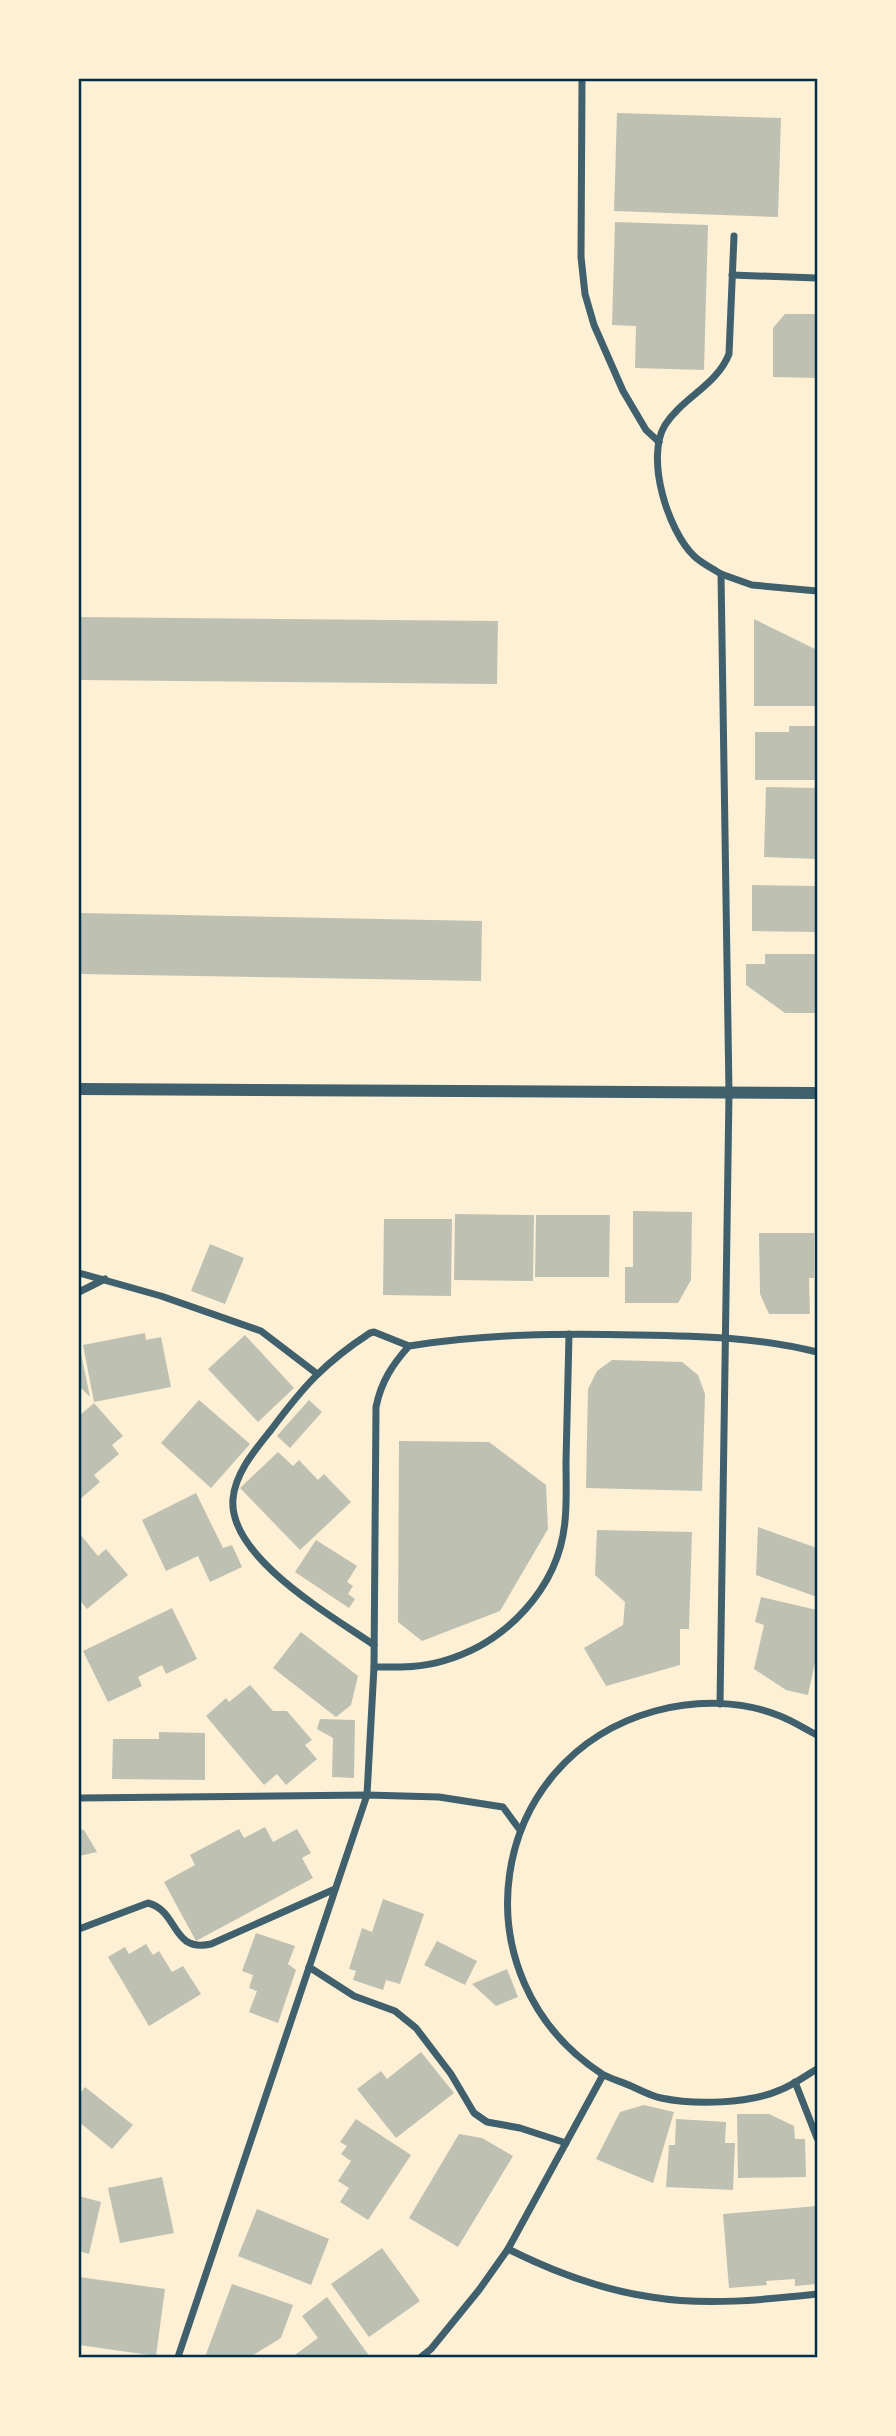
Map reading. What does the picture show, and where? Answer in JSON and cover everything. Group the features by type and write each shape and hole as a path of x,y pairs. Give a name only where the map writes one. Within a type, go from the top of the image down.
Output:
{"street":[{"path":"582,82 581,257 585,294 594,325 622,391 646,430 659,442"},
{"path":"734,236 730,354 725,366 674,414 664,427 659,442 658,470 663,497 684,544 695,556 721,574 752,585 817,591"},
{"path":"732,275 817,278"},
{"path":"720,1704 730,1093 721,574"},
{"path":"79,1089 817,1093"},
{"path":"79,1273 161,1296 261,1331 316,1373"},
{"path":"79,1292 105,1279"},
{"path":"374,1645 297,1591 268,1567 247,1542 234,1514 234,1489 248,1460 316,1373 370,1333 408,1346 463,1337 569,1334 726,1337 788,1345 817,1352"},
{"path":"374,1667 408,1667 442,1661 473,1649 500,1634 541,1589 553,1567 565,1521 569,1334"},
{"path":"178,2357 367,1795 374,1667 376,1407 383,1383 396,1360 408,1346"},
{"path":"817,1735 779,1715 732,1704 679,1704 628,1718 582,1745 546,1784 520,1830 508,1875 507,1922 517,1968 537,2010 566,2046 603,2075 660,2098 720,2104 779,2091 817,2069"},
{"path":"79,1798 367,1795 439,1797 503,1807 520,1830"},
{"path":"79,1929 148,1903 159,1907 189,1944 200,1947 335,1889"},
{"path":"309,1967 354,1996 395,2011 416,2028 451,2074 474,2113 487,2122 520,2128 566,2143"},
{"path":"421,2357 431,2349 480,2290 508,2249 603,2075"},
{"path":"795,2082 817,2138"},
{"path":"508,2249 535,2263 576,2277 651,2297 707,2302 766,2300 817,2294"}],"building":[{"path":"617,113 781,118 778,217 614,211"},
{"path":"615,222 708,225 704,370 635,368 636,326 612,325"},
{"path":"785,314 817,314 817,378 773,377 773,328"},
{"path":"79,617 498,621 497,684 79,680"},
{"path":"754,619 817,650 817,706 754,706"},
{"path":"789,726 817,726 817,780 755,780 755,732 789,732"},
{"path":"766,787 817,788 817,859 764,857"},
{"path":"752,885 817,886 817,932 752,931"},
{"path":"79,913 482,921 481,981 79,974"},
{"path":"765,954 817,954 817,1013 785,1013 746,985 746,964 765,964"},
{"path":"633,1211 692,1212 691,1280 678,1303 625,1303 625,1267 633,1267"},
{"path":"455,1214 534,1215 533,1281 454,1280"},
{"path":"536,1215 610,1215 609,1277 535,1277"},
{"path":"384,1219 452,1219 451,1296 383,1295"},
{"path":"759,1233 814,1233 814,1278 809,1278 810,1314 769,1314 760,1294"},
{"path":"210,1244 244,1258 225,1304 191,1291"},
{"path":"145,1333 146,1340 161,1337 171,1387 94,1402 83,1345"},
{"path":"245,1335 294,1388 258,1422 208,1369"},
{"path":"80,1349 90,1397 79,1386"},
{"path":"612,1360 682,1362 698,1375 705,1394 702,1491 586,1488 588,1389 597,1371"},
{"path":"199,1400 250,1444 211,1488 161,1443"},
{"path":"309,1400 322,1412 290,1448 277,1436"},
{"path":"94,1403 123,1436 112,1445 119,1454 94,1475 100,1482 79,1500 79,1416"},
{"path":"399,1441 489,1442 546,1485 548,1529 500,1611 422,1641 398,1622"},
{"path":"278,1452 293,1466 299,1460 318,1480 324,1474 351,1502 300,1550 240,1488"},
{"path":"196,1493 223,1548 232,1545 242,1567 210,1582 198,1556 166,1571 142,1520"},
{"path":"758,1527 817,1548 817,1597 756,1575"},
{"path":"597,1530 692,1532 689,1629 680,1629 680,1665 606,1686 584,1648 623,1625 625,1602 595,1575"},
{"path":"79,1533 98,1556 106,1549 128,1575 87,1609 79,1599"},
{"path":"316,1540 357,1566 347,1582 353,1586 348,1594 355,1599 349,1608 295,1572"},
{"path":"761,1597 817,1610 817,1653 808,1695 786,1690 754,1669 764,1625 755,1622"},
{"path":"172,1608 197,1659 166,1674 162,1665 138,1677 142,1686 108,1702 83,1651"},
{"path":"301,1632 358,1676 351,1705 336,1717 273,1668"},
{"path":"250,1685 273,1711 287,1711 312,1740 305,1745 317,1759 286,1785 277,1774 264,1785 206,1716 226,1698 229,1702"},
{"path":"320,1719 355,1720 354,1778 332,1777 333,1738 317,1729"},
{"path":"159,1732 205,1733 205,1780 112,1779 113,1739 159,1739"},
{"path":"265,1827 273,1842 297,1829 311,1853 302,1858 313,1878 196,1941 164,1882 195,1865 190,1855 239,1829 244,1838"},
{"path":"79,1829 84,1830 97,1852 79,1856"},
{"path":"383,1899 424,1914 400,1984 386,1980 383,1990 353,1980 356,1971 349,1969 362,1928 372,1932"},
{"path":"256,1933 295,1946 288,1964 296,1970 278,2023 249,2012 257,1991 249,1988 253,1975 242,1971"},
{"path":"437,1941 477,1961 465,1985 424,1965"},
{"path":"146,1944 153,1955 159,1951 172,1972 183,1966 201,1994 149,2026 108,1957 125,1947 129,1954"},
{"path":"507,1969 518,1997 496,2006 472,1984"},
{"path":"421,2052 454,2093 396,2138 357,2089 381,2071 387,2079"},
{"path":"85,2087 133,2125 112,2149 79,2122 79,2095"},
{"path":"644,2105 674,2112 653,2183 596,2159 620,2112"},
{"path":"737,2114 769,2114 794,2126 795,2139 805,2139 806,2177 738,2178"},
{"path":"356,2119 411,2155 368,2220 340,2202 349,2188 338,2181 351,2161 341,2154 347,2146 340,2142"},
{"path":"676,2119 726,2122 725,2143 735,2143 733,2190 666,2187 669,2145 675,2145"},
{"path":"459,2134 482,2138 513,2156 458,2247 409,2218"},
{"path":"162,2177 174,2233 120,2243 108,2188"},
{"path":"79,2196 101,2202 89,2254 79,2251"},
{"path":"817,2206 817,2284 795,2286 795,2279 766,2281 767,2285 729,2288 723,2214"},
{"path":"257,2209 329,2239 311,2285 238,2256"},
{"path":"382,2248 420,2301 369,2337 331,2284"},
{"path":"79,2277 165,2289 156,2356 79,2345"},
{"path":"232,2284 293,2305 281,2338 250,2357 205,2357"},
{"path":"327,2297 370,2357 292,2357 318,2338 302,2316"}]}
